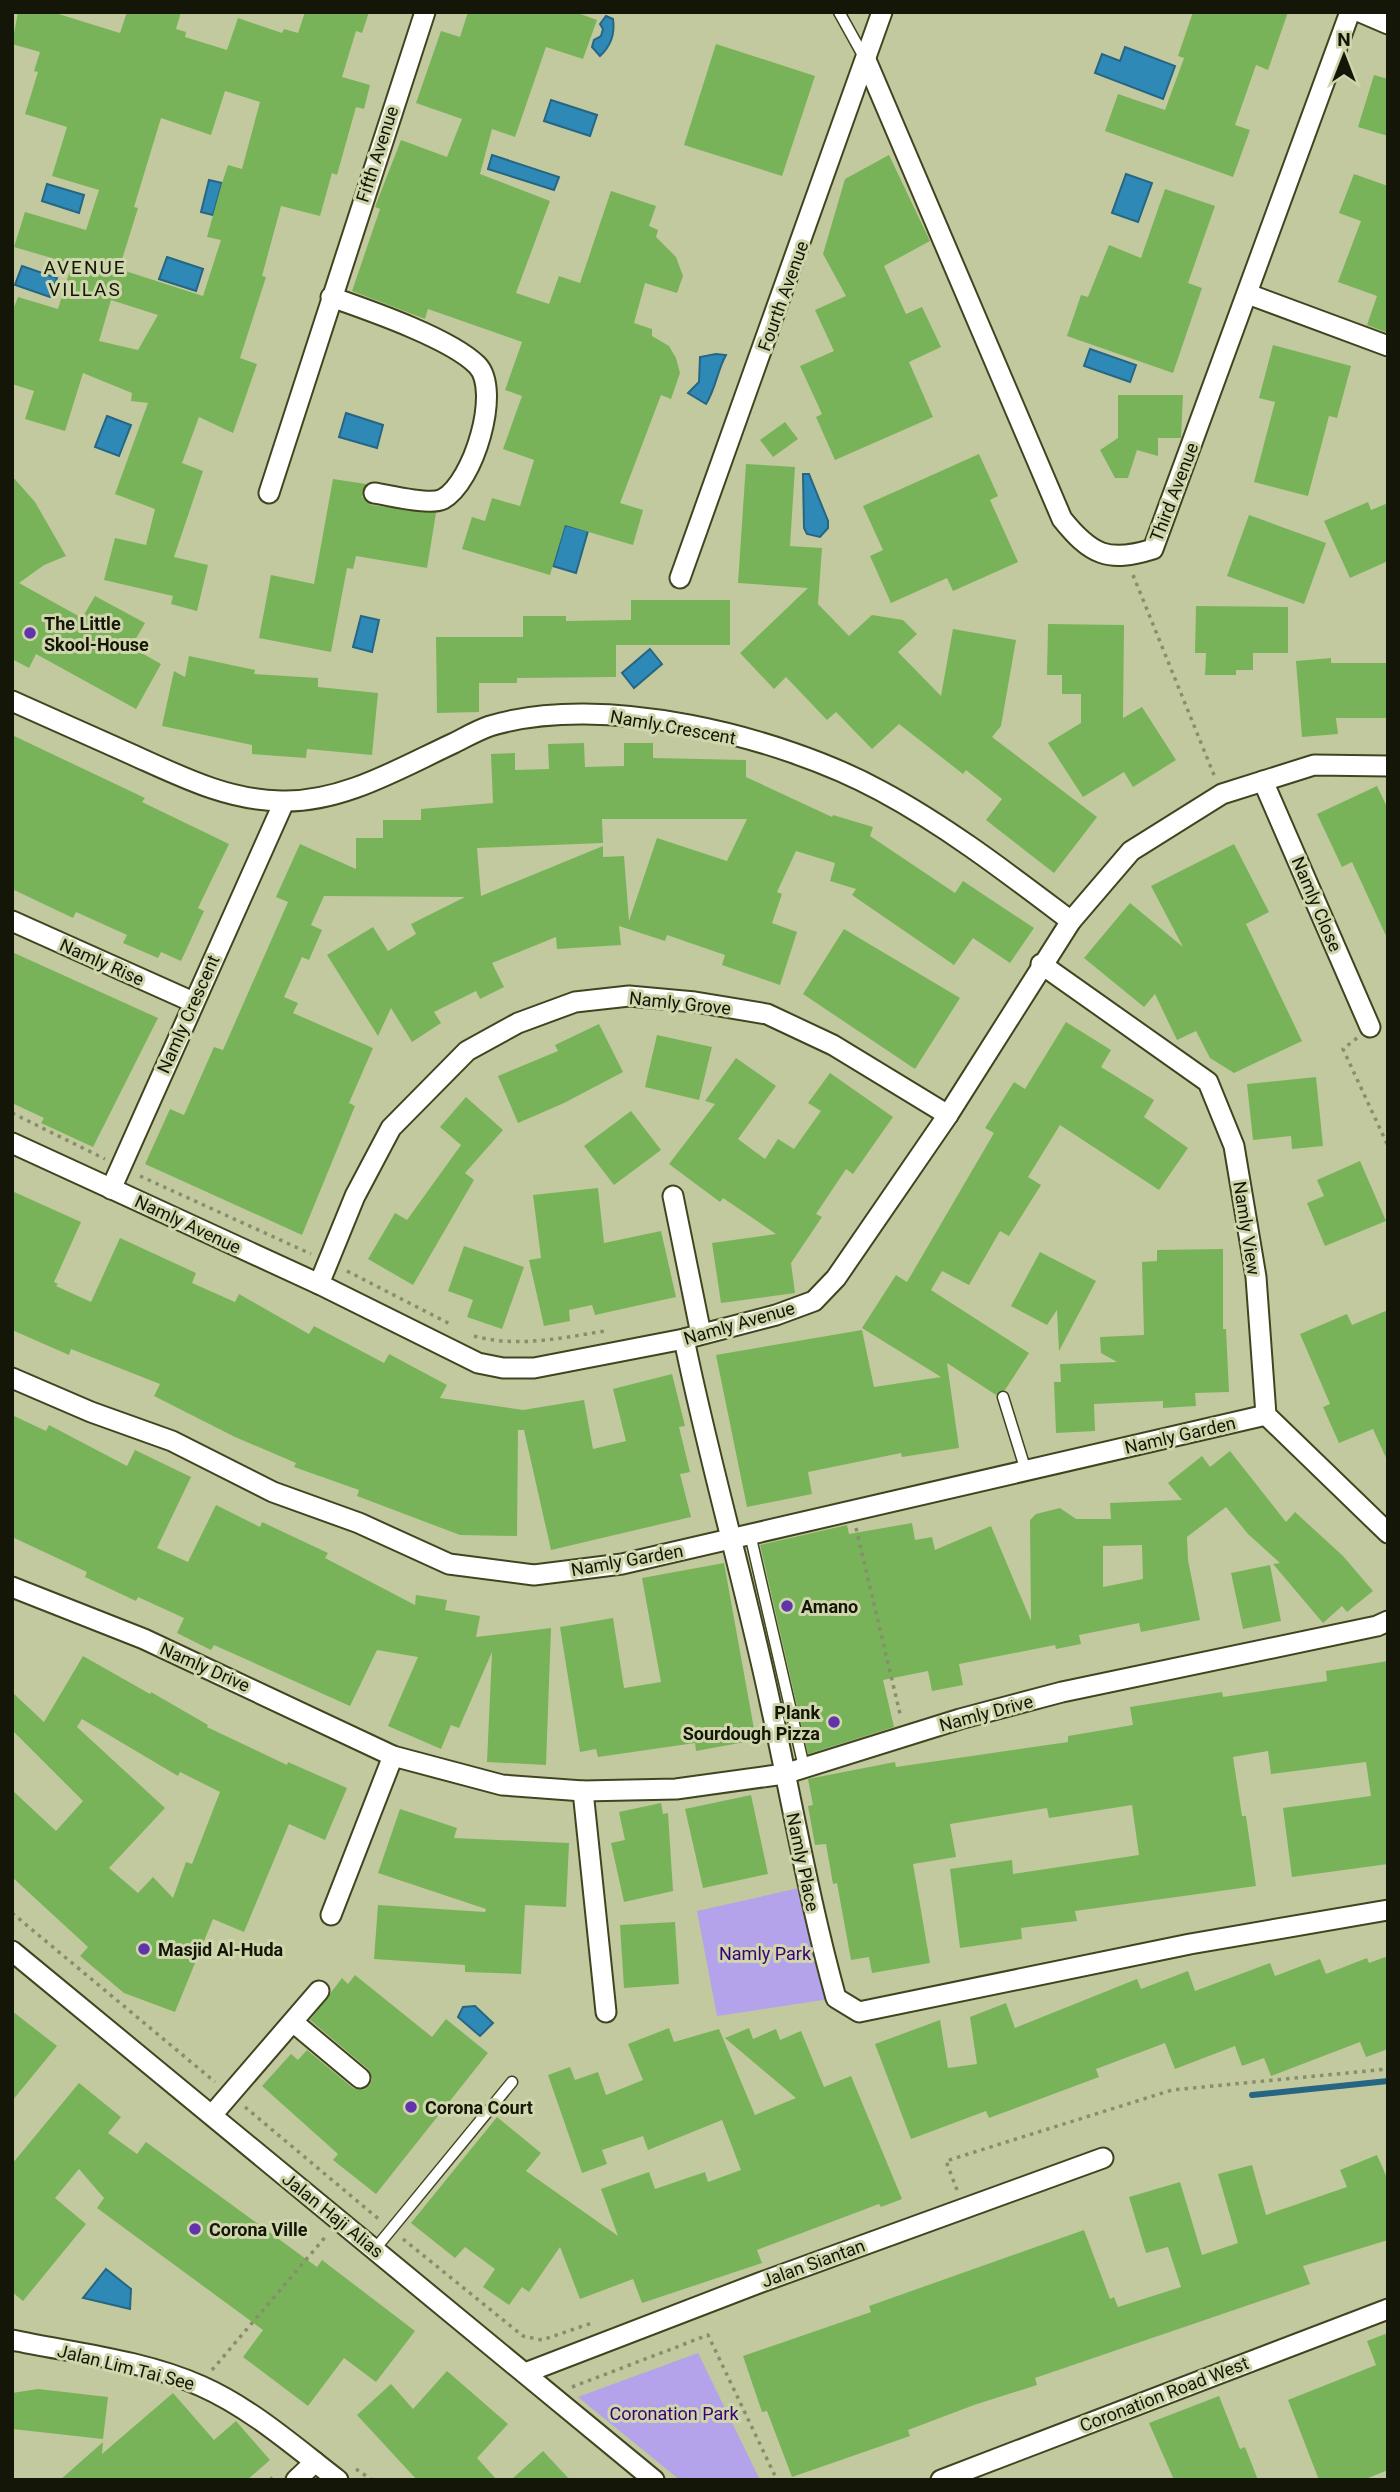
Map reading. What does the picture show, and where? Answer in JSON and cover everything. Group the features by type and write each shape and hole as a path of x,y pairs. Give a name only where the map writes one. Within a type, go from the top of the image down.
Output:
{"street":[{"name":"Fifth Avenue","path":"269,493 425,12"},
{"name":"Fourth Avenue","path":"680,578 883,12"},
{"name":"Third Avenue","path":"1126,557 1153,549 1350,12"},
{"path":"1360,12 1388,24"},
{"path":"866,61 1062,519 1079,540 1101,553 1126,557"},
{"path":"1248,294 1388,346"},
{"path":"331,297 452,349 477,364 487,379 488,399 472,457 461,480 443,499 430,501 374,493"},
{"name":"Namly Crescent","path":"12,702 210,789 248,799 284,802 330,796 490,726 549,716 615,714 722,732 810,759 880,790 948,833 1071,921"},
{"name":"Namly Avenue","path":"12,1143 318,1284 478,1363 503,1368 534,1368 693,1337 776,1315 814,1301 836,1278 948,1115 1041,964 1071,921 1131,851 1222,794 1263,780 1314,765 1388,766"},
{"name":"Namly Close","path":"1263,780 1370,1027"},
{"name":"Namly Crescent","path":"111,1189 284,802"},
{"name":"Namly Rise","path":"12,921 193,1002"},
{"name":"Namly View","path":"1041,964 1208,1082 1234,1146 1256,1277 1266,1415"},
{"name":"Namly Grove","path":"318,1284 355,1196 391,1129 467,1051 518,1023 575,1002 629,996 695,1002 767,1014 833,1045 948,1115"},
{"name":"Namly Place","path":"673,1196 693,1337 729,1539 770,1701 784,1774 836,1998 859,2012 1189,1944 1388,1910"},
{"name":"Namly Garden","path":"12,1378 91,1412 172,1441 273,1492 359,1523 449,1564 534,1575 622,1564 852,1513 1266,1415"},
{"path":"1266,1415 1388,1533"},
{"name":"Namly Drive","path":"12,1587 144,1639 393,1756 502,1785 583,1791 676,1789 784,1774 905,1736 1062,1692 1377,1626 1388,1621"},
{"path":"331,1915 393,1756"},
{"path":"583,1791 606,2012"},
{"name":"Jalan Haji Alias","path":"12,1951 654,2480"},
{"path":"212,2115 319,1991"},
{"path":"293,2022 360,2078"},
{"name":"Jalan Siantan","path":"525,2373 759,2283 1103,2158"},
{"name":"Coronation Road West","path":"941,2480 1388,2308"},
{"name":"Jalan Lim Tai See","path":"12,2340 154,2371 200,2385 235,2404 338,2480"},
{"path":"296,2480 315,2462"}],"lane":[{"path":"839,12 866,61"},
{"path":"1003,1397 1026,1471"},
{"path":"750,1534 804,1767"},
{"path":"375,2249 512,2082"}],"path":[{"path":"1126,557 1222,794"},
{"path":"1370,1027 1343,1049 1388,1146"},
{"path":"12,1113 120,1167 328,1261 474,1336 500,1343 530,1342 608,1331"},
{"path":"852,1513 905,1736"},
{"path":"12,1913 391,2230 523,2336 542,2340 592,2323"},
{"path":"960,2196 946,2161 1172,2090 1388,2069"},
{"path":"200,2385 337,2220"},
{"path":"552,2394 708,2335 778,2480"}],"green space":[{"name":"Namly Park","path":"808,1886 836,1998 717,2016 697,1911"},
{"name":"Coronation Park","path":"698,2353 760,2480 680,2480 578,2397"}],"water":[{"path":"606,16 613,19 613,34 600,56 592,47 594,40 601,36 603,29 600,24"},
{"path":"1125,47 1175,66 1163,99 1095,73 1102,54 1120,61"},
{"path":"551,100 597,115 590,136 544,121"},
{"path":"492,155 559,177 554,190 488,169"},
{"path":"1126,174 1152,183 1138,222 1112,213"},
{"path":"209,180 222,183 213,215 201,212"},
{"path":"47,184 84,195 79,213 42,201"},
{"path":"167,257 203,269 196,291 159,279"},
{"path":"22,266 57,278 50,297 15,285"},
{"path":"1090,349 1136,365 1130,382 1084,366"},
{"path":"726,355 706,404 688,393 699,382 700,357"},
{"path":"346,413 383,425 377,448 339,437"},
{"path":"107,416 131,425 119,456 95,447"},
{"path":"803,474 809,474 828,521 828,528 820,537 807,534 804,528"},
{"path":"565,525 588,531 576,573 553,566"},
{"path":"361,616 379,620 372,652 353,647"},
{"path":"650,649 662,664 634,688 622,673"},
{"path":"475,2006 493,2023 480,2036 458,2017 463,2007"},
{"path":"106,2269 131,2289 130,2309 83,2298"}],"building":[{"path":"18,12 52,12 120,33 127,12 181,12 176,29 186,32 185,37 227,50 238,18 282,33 284,29 298,33 305,12 369,12 362,33 356,31 342,77 370,85 364,109 356,107 337,175 332,173 320,216 281,206 262,276 266,277 240,358 257,364 233,433 199,417 182,463 203,471 174,557 208,565 197,611 171,604 173,596 104,580 115,538 146,545 155,509 115,494 148,403 131,401 132,393 83,373 65,431 25,419 34,391 12,384 12,312 18,297 58,309 72,264 14,247 25,212 86,230 99,190 52,176 67,127 25,114 38,72 34,71 40,52 12,44","holes":["225,91 260,102 242,169 228,165 222,183 207,237 221,240 203,296 119,269 138,208 134,207 161,118 211,135","111,300 158,315 138,350 99,341"]},
{"path":"468,12 575,12 597,20 583,59 546,47 515,137 492,129 480,174 550,201 516,293 549,304 559,276 580,283 611,191 656,206 649,226 658,230 656,237 676,257 683,276 677,293 645,283 634,323 652,329 652,336 669,346 680,373 671,399 661,395 620,503 643,510 633,545 565,525 550,575 462,549 472,517 485,521 492,498 520,506 534,460 503,449 522,396 505,390 522,342 428,309 425,319 352,291 380,209 375,207 401,140 447,157 462,119 416,103 441,31 460,37"},
{"path":"1193,12 1288,12 1268,70 1256,65 1235,125 1250,130 1233,177 1105,131 1118,94 1165,110 1184,58 1178,56"},
{"path":"716,44 815,76 782,176 684,145"},
{"path":"1374,75 1388,79 1388,136 1358,127"},
{"path":"889,155 930,241 884,266 906,314 922,307 941,347 909,362 933,417 835,460 816,417 822,414 800,366 834,351 815,310 846,296 823,254 845,179"},
{"path":"1354,174 1388,186 1388,333 1367,325 1377,296 1338,282 1361,221 1339,213"},
{"path":"1165,189 1215,206 1188,283 1202,288 1173,373 1067,336 1081,295 1088,297 1109,245 1141,258"},
{"path":"1273,345 1351,366 1337,418 1329,416 1308,496 1254,482 1275,402 1259,398"},
{"path":"1118,395 1183,395 1181,438 1158,438 1158,456 1137,450 1128,478 1115,478 1100,450 1118,438"},
{"path":"785,422 798,439 773,457 760,440"},
{"path":"979,454 998,496 990,500 1018,562 953,591 947,578 891,603 870,556 883,550 863,506"},
{"path":"746,464 795,467 790,546 822,548 818,604 849,636 872,615 903,620 917,634 898,652 941,696 953,629 1016,640 1001,726 992,737 1097,817 1054,873 986,820 1002,799 966,770 963,774 899,724 872,749 836,712 827,720 786,677 774,689 740,653 808,588 738,583"},
{"path":"12,476 35,502 66,556 44,565 19,583 82,618 95,596 145,623 131,647 161,664 136,709 36,654 29,668 12,659"},
{"path":"333,479 366,484 362,497 371,505 436,513 427,568 356,556 353,569 347,568 331,652 259,638 271,575 314,584"},
{"path":"1368,502 1371,510 1388,503 1388,561 1350,578 1324,521"},
{"path":"1249,515 1326,543 1304,604 1227,576"},
{"path":"631,600 730,600 730,645 616,645 616,677 517,678 517,683 479,683 479,712 437,713 436,637 523,637 523,616 566,616 566,621 631,620"},
{"path":"1196,606 1288,607 1288,653 1253,653 1253,670 1236,670 1236,675 1205,675 1206,653 1195,653"},
{"path":"1048,624 1124,625 1123,718 1142,707 1176,760 1133,787 1124,772 1083,797 1048,743 1081,723 1081,694 1062,694 1062,675 1047,675"},
{"path":"189,656 255,670 254,674 318,678 318,687 378,693 372,755 307,749 306,758 252,754 252,745 162,726 174,671 185,677"},
{"path":"1331,658 1331,663 1388,663 1388,718 1336,718 1338,734 1302,737 1296,661"},
{"path":"12,735 145,798 142,802 229,844 198,908 204,911 181,961 161,952 158,958 123,943 127,935 76,912 73,918 12,889"},
{"path":"584,743 585,767 624,766 624,743 653,743 653,758 746,760 746,777 832,817 833,815 873,827 870,836 955,893 963,881 1034,928 1010,963 973,938 954,965 852,895 856,889 830,881 835,863 796,851 777,892 782,894 772,923 797,932 780,985 722,965 725,955 667,935 665,941 619,926 621,945 557,949 556,937 492,963 504,987 480,999 476,991 434,1012 441,1023 412,1042 391,1008 378,1036 327,955 373,927 388,951 416,934 411,924 465,897 324,896 311,925 322,930 309,960 302,957 284,997 298,1003 293,1013 373,1048 349,1103 355,1106 302,1235 145,1164 170,1109 184,1115 214,1047 223,1050 288,902 276,897 300,844 356,869 356,838 383,838 383,820 421,820 421,809 493,803 491,754 515,753 515,770 549,769 548,744","holes":["602,819 747,819 727,861 657,838 629,921 624,856 603,857 603,846 481,896 477,848 603,843"]},
{"path":"1377,786 1388,809 1388,940 1352,862 1342,867 1317,814"},
{"path":"1234,844 1269,912 1246,924 1302,1041 1234,1073 1210,1058 1196,1031 1177,1040 1155,994 1144,1007 1084,958 1130,903 1183,947 1151,886"},
{"path":"844,929 960,998 915,1069 803,994"},
{"path":"12,952 158,1018 93,1147 41,1123 44,1118 12,1103"},
{"path":"1066,1022 1111,1050 1101,1067 1154,1100 1144,1117 1188,1148 1159,1190 1060,1125 1028,1177 1041,1185 1009,1236 1000,1231 969,1285 942,1271 931,1290 1029,1353 1005,1390 996,1395 947,1363 959,1448 902,1457 901,1453 808,1472 812,1494 747,1507 716,1355 862,1330 874,1387 941,1377 862,1328 896,1275 907,1282 994,1133 985,1128 1014,1082 1025,1089"},
{"path":"599,1024 623,1072 564,1103 518,1123 498,1076 558,1051 555,1045"},
{"path":"657,1035 712,1047 699,1100 645,1087"},
{"path":"736,1058 776,1086 738,1139 765,1159 778,1139 794,1149 821,1111 808,1103 830,1073 893,1117 853,1174 846,1169 816,1214 822,1217 791,1263 795,1293 721,1303 712,1243 776,1234 723,1198 720,1202 669,1164 715,1104 705,1101"},
{"path":"1316,1077 1323,1146 1292,1149 1291,1136 1253,1140 1247,1084"},
{"path":"466,1097 503,1130 465,1173 474,1180 413,1285 368,1259 395,1213 407,1220 461,1145 440,1127"},
{"path":"631,1111 661,1150 614,1185 584,1146"},
{"path":"1360,1161 1386,1221 1325,1246 1307,1203 1324,1196 1317,1180"},
{"path":"598,1188 604,1243 661,1231 676,1297 595,1315 592,1305 569,1310 570,1321 544,1326 529,1260 541,1258 533,1195"},
{"path":"12,1191 81,1222 54,1282 58,1284 56,1286 91,1302 120,1238 196,1273 192,1283 235,1302 239,1294 309,1334 314,1326 384,1363 389,1354 447,1385 440,1398 523,1410 584,1400 593,1449 626,1441 613,1389 672,1374 685,1426 679,1427 690,1472 680,1474 691,1517 551,1550 524,1430 518,1430 517,1536 460,1535 357,1496 359,1490 294,1467 296,1463 235,1437 154,1396 160,1384 71,1349 69,1355 12,1330"},
{"path":"464,1246 524,1267 502,1329 467,1317 473,1300 448,1291"},
{"path":"1223,1249 1223,1329 1226,1329 1229,1392 1195,1393 1196,1406 1163,1408 1163,1401 1094,1404 1095,1431 1056,1433 1054,1382 1061,1382 1060,1364 1117,1362 1101,1353 1100,1337 1144,1335 1142,1262 1157,1261 1157,1250"},
{"path":"1040,1252 1096,1281 1059,1351 1057,1310 1047,1325 1011,1306"},
{"path":"1388,1310 1388,1462 1373,1429 1339,1443 1323,1407 1330,1404 1300,1334 1347,1314 1352,1325"},
{"path":"12,1415 46,1431 49,1425 127,1466 135,1450 191,1477 157,1548 188,1562 216,1505 260,1527 262,1522 328,1553 325,1558 415,1605 416,1595 447,1600 445,1610 480,1616 476,1637 551,1628 546,1765 487,1762 492,1652 459,1728 451,1725 441,1749 388,1726 418,1657 377,1650 350,1706 214,1645 211,1650 177,1633 184,1618 138,1597 136,1601 85,1577 87,1572 12,1537"},
{"path":"1230,1451 1286,1522 1295,1512 1343,1556 1373,1591 1347,1612 1342,1606 1323,1623 1273,1564 1280,1563 1248,1534 1226,1507 1187,1537 1188,1560 1200,1620 1141,1632 1139,1623 1079,1635 1081,1644 1056,1649 1055,1645 959,1664 963,1685 932,1691 928,1671 883,1680 894,1727 808,1754 760,1545 847,1525 849,1534 912,1523 915,1540 932,1537 935,1550 991,1526 1031,1621 1030,1520 1036,1514 1060,1508 1076,1519 1111,1519 1110,1503 1182,1500 1168,1483 1202,1456 1210,1467","holes":["1142,1545 1143,1579 1103,1587 1103,1546"]},
{"path":"724,1563 756,1740 696,1751 695,1743 598,1757 596,1749 580,1752 560,1627 613,1618 624,1688 661,1682 642,1578"},
{"path":"1270,1565 1281,1621 1243,1629 1231,1573"},
{"path":"83,1656 150,1694 151,1692 208,1725 207,1727 287,1765 288,1762 347,1788 325,1840 289,1824 244,1932 213,1919 175,2012 124,1993 80,1956 88,1947 12,1877 12,1790 56,1831 83,1801 12,1730 12,1692 44,1722","holes":["82,1719 178,1776 180,1772 220,1792 192,1864 186,1862 173,1898 153,1877 138,1893 109,1868 165,1808 77,1727"]},
{"path":"1388,1661 1388,1864 1292,1877 1283,1808 1371,1796 1366,1762 1271,1774 1268,1751 1233,1757 1242,1816 1246,1816 1256,1886 1075,1911 1077,1921 1021,1928 1022,1939 960,1948 950,1869 1012,1860 1013,1874 1139,1855 1132,1805 1049,1818 1047,1808 950,1824 956,1857 913,1864 930,1963 872,1973 869,1957 851,1960 837,1883 833,1884 826,1844 815,1845 808,1806 813,1805 808,1779 895,1762 896,1767 1068,1742 1068,1736 1133,1725 1130,1707 1222,1692 1223,1697 1327,1681 1326,1671"},
{"path":"751,1795 768,1874 703,1888 685,1809"},
{"path":"661,1803 663,1814 668,1813 673,1891 624,1902 611,1843 625,1840 619,1812"},
{"path":"400,1809 457,1828 454,1838 569,1843 566,1907 525,1905 521,1974 465,1972 465,1965 374,1959 378,1905 485,1912 486,1909 378,1873"},
{"path":"675,1922 679,1984 624,1988 620,1925"},
{"path":"1388,1956 1388,2049 1366,2057 1360,2042 1271,2076 1264,2058 1242,2066 1235,2046 1175,2069 1165,2043 1096,2069 1099,2077 989,2118 986,2111 911,2139 875,2044 940,2020 948,2068 977,2064 970,2017 1006,2003 1015,2028 1137,1979 1141,1989 1188,1971 1195,1991 1270,1963 1275,1976 1320,1959 1326,1974 1367,1958 1369,1963"},
{"path":"355,1975 432,2037 446,2019 488,2053 376,2194 333,2160 338,2154 262,2086 291,2054 298,2060 307,2050 353,2088 364,2090 370,2085 372,2079 368,2069 310,2020 342,1978 348,1984"},
{"path":"12,2011 57,2046 12,2101"},
{"path":"669,2028 674,2042 719,2029 755,2115 796,2098 725,2038 749,2028 753,2039 776,2029 780,2040 801,2031 824,2087 851,2076 902,2199 881,2207 879,2204 757,2250 762,2263 642,2303 633,2279 580,2299 560,2247 529,2292 522,2287 509,2305 483,2287 495,2269 465,2247 455,2258 411,2223 497,2117 541,2153 526,2171 618,2236 601,2189 649,2172 655,2189 705,2172 708,2182 741,2170 722,2120 648,2150 643,2136 602,2150 607,2164 582,2173 548,2075 570,2067 575,2080 598,2072 606,2095 643,2080 628,2044"},
{"path":"79,2083 121,2117 108,2133 137,2154 146,2142 317,2267 322,2260 415,2331 376,2382 344,2358 308,2406 243,2357 263,2330 97,2208 104,2198 79,2169 55,2198 86,2224 23,2301 12,2292 12,2164"},
{"path":"1377,2155 1388,2180 1388,2240 1303,2266 1310,2284 1035,2378 1037,2385 974,2405 908,2430 910,2436 792,2477 767,2411 762,2412 743,2356 871,2312 869,2306 1084,2230 1110,2299 1114,2297 1118,2307 1181,2287 1168,2247 1146,2253 1129,2197 1180,2182 1202,2255 1238,2243 1218,2174 1252,2165 1266,2215 1347,2187 1340,2170"},
{"path":"1388,2333 1388,2470 1363,2480 1319,2480 1288,2400 1376,2365 1367,2341"},
{"path":"447,2371 508,2424 477,2458 497,2480 417,2480 357,2415 391,2384 413,2409"},
{"path":"38,2389 108,2397 103,2439 12,2429 12,2393"},
{"path":"173,2393 214,2440 236,2421 270,2460 247,2480 60,2480 103,2442 102,2454"},
{"path":"1219,2396 1240,2449 1245,2447 1258,2480 1174,2480 1149,2423"},
{"path":"543,2451 570,2480 511,2480"}],"waterway":[{"path":"1252,2095 1388,2081"}],"place":[{"name":"The Little Skool-House","path":"30,633"},
{"name":"Amano","path":"787,1606"},
{"name":"Plank Sourdough Pizza","path":"834,1722"},
{"name":"Masjid Al-Huda","path":"144,1949"},
{"name":"Corona Court","path":"411,2107"},
{"name":"Corona Ville","path":"195,2229"}],"district":[{"name":"AVENUE VILLAS","path":"85,278"}]}
